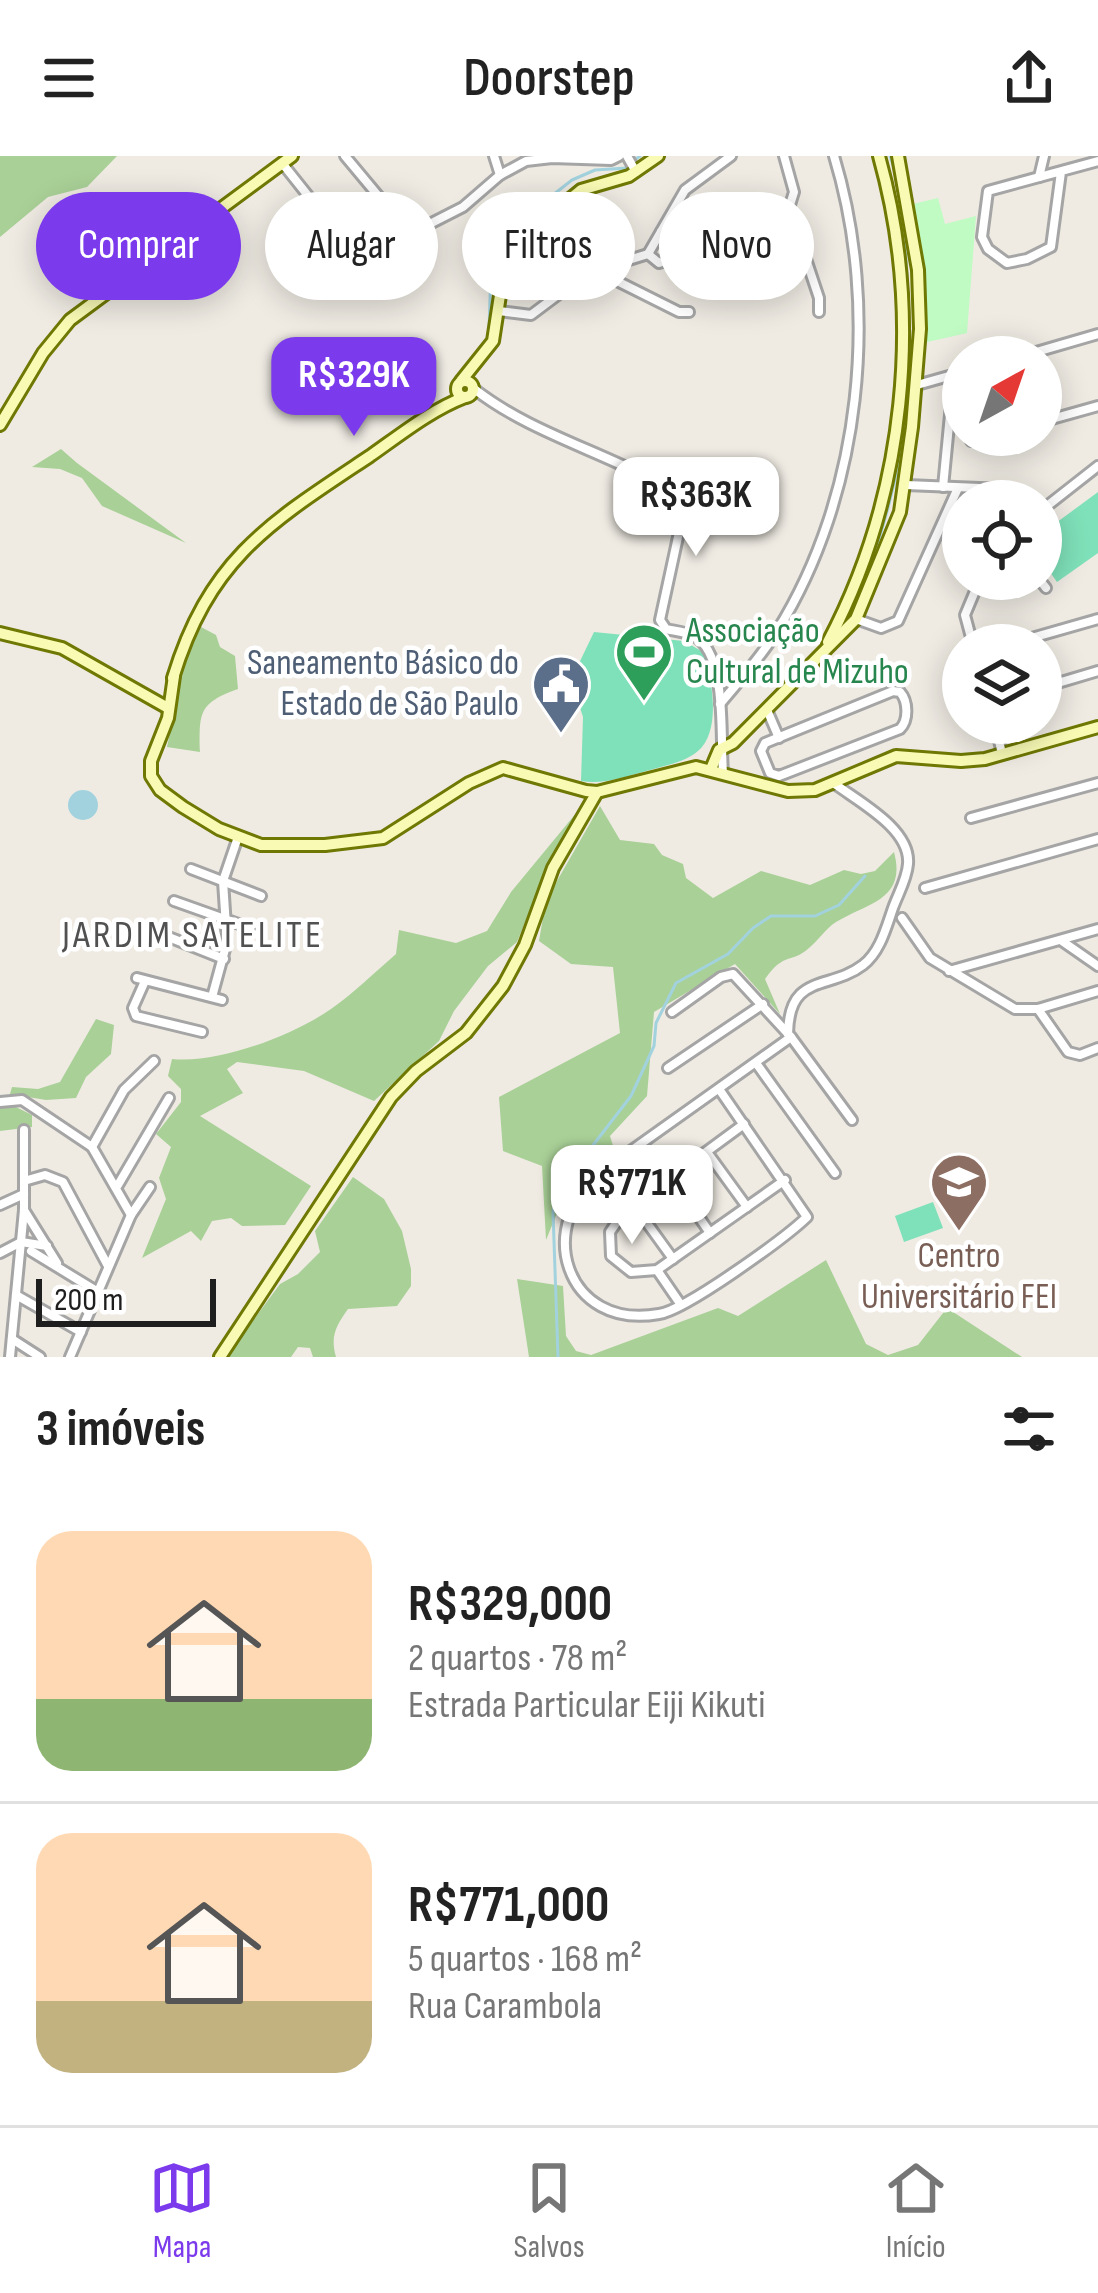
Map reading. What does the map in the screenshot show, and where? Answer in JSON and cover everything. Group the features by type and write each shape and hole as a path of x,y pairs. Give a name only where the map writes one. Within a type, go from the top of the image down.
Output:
{"street":[{"path":"345,156 375,192"},
{"path":"494,156 500,176"},
{"path":"438,220 464,207 526,161 623,156 636,172"},
{"path":"658,156 636,172 586,187 537,224 504,269 494,341 466,387 275,521 238,554 191,624 165,705 166,724 149,767 154,783 183,807 238,837 286,848 383,838 479,777 503,768 566,788 596,792 687,769 717,771 788,791 835,784 896,756 962,761 1098,727"},
{"path":"684,192 730,156"},
{"path":"784,156 794,192"},
{"path":"720,704 762,653 799,590 829,519 849,430 856,352 854,265 834,156"},
{"path":"822,652 886,498 899,396 900,276 879,156"},
{"path":"719,750 733,743 856,619 900,512 917,385 918,269 898,156"},
{"path":"1039,177 1044,156"},
{"path":"0,425 43,353 70,320 287,160 310,192"},
{"path":"1061,172 1054,242 1042,253 1006,263 988,249 982,237 988,191 1098,161"},
{"path":"635,258 648,254 659,235"},
{"path":"648,254 659,262"},
{"path":"814,280 819,312"},
{"path":"635,290 688,312"},
{"path":"500,311 534,314 552,300"},
{"path":"1062,344 1098,334"},
{"path":"917,385 942,378"},
{"path":"466,387 685,499 660,620 663,627 694,635 707,646 715,663 720,704 717,771"},
{"path":"1062,416 1098,406"},
{"path":"1062,490 1098,466"},
{"path":"906,485 942,487"},
{"path":"844,608 845,616 884,628 899,619 942,524"},
{"path":"1062,629 1098,619"},
{"path":"0,633 62,648 165,705"},
{"path":"1062,682 1098,671"},
{"path":"897,691 903,696 906,714 900,729 776,777 761,748 779,738 897,691"},
{"path":"767,710 779,738"},
{"path":"1000,744 1002,754"},
{"path":"970,818 1098,783"},
{"path":"719,1089 807,1214 670,1312 643,1316 602,1307 590,1300 565,1261 564,1232 586,1184 789,1035 793,1006 809,986 854,971 874,953 908,866 906,848 896,832 835,784"},
{"path":"220,1357 391,1097 466,1033 503,986 525,945 553,868 596,792"},
{"path":"202,1033 134,1014 141,980 217,999 227,942 223,881 238,837"},
{"path":"925,888 1098,839"},
{"path":"190,869 260,896"},
{"path":"174,901 250,928"},
{"path":"902,918 922,950 1006,1006 1038,1009 1098,991"},
{"path":"948,971 1098,929"},
{"path":"156,932 224,959"},
{"path":"1060,940 1098,966"},
{"path":"672,1012 726,975 737,977 789,1035 852,1120"},
{"path":"668,1068 763,1004"},
{"path":"1038,1009 1064,1048 1076,1055 1098,1048"},
{"path":"92,1147 124,1090 154,1061"},
{"path":"756,1063 835,1172"},
{"path":"117,1186 169,1098"},
{"path":"0,1102 22,1100 92,1147 131,1215"},
{"path":"744,1124 613,1225 611,1256 632,1271 658,1270 785,1180"},
{"path":"10,1357 24,1210 24,1130"},
{"path":"707,1152 747,1207"},
{"path":"24,1181 46,1175 63,1182 109,1266"},
{"path":"672,1178 710,1233"},
{"path":"70,1357 131,1215 150,1187"},
{"path":"0,1204 24,1194"},
{"path":"634,1205 673,1259"},
{"path":"24,1210 61,1269"},
{"path":"0,1253 20,1242 47,1246"},
{"path":"31,1251 98,1292"},
{"path":"658,1270 681,1305"},
{"path":"16,1295 81,1332"},
{"path":"12,1339 40,1357"}],"green space":[{"path":"0,156 117,156 87,187 36,192 36,207 0,237"},
{"path":"938,198 945,224 976,216 967,333 923,343 913,204"},
{"path":"61,449 186,543 102,506 82,478 60,469 32,467"},
{"path":"1098,492 1098,553 1062,578 1062,519"},
{"path":"201,627 216,635 220,647 235,656 238,689 215,699 204,711 200,752 167,747 185,661"},
{"name":"Associação Cultural de Mizuho","path":"594,632 684,641 703,652 713,717 698,751 622,778 581,781 583,717 571,680"},
{"path":"600,806 620,840 654,844 662,855 683,864 686,878 713,898 761,871 810,885 844,870 875,871 894,852 897,868 895,881 882,898 836,922 803,953 772,970 765,979 780,1014 735,964 654,1012 647,1096 610,1136 615,1152 573,1174 546,1240 542,1166 503,1151 499,1097 620,1033 613,967 571,964 539,941 546,900"},
{"path":"577,812 517,942 488,966 454,1011 439,1041 374,1101 304,1071 237,1062 227,1069 243,1093 200,1116 311,1186 285,1225 242,1226 231,1218 212,1221 201,1241 191,1231 142,1258 166,1199 159,1178 171,1147 156,1134 181,1102 181,1089 168,1076 172,1059 232,1052 315,1019 396,954 399,930 456,943 487,931 511,892"},
{"path":"96,1019 114,1025 111,1054 86,1077 76,1098 46,1100 10,1094 12,1087 38,1089 60,1082"},
{"path":"12,1105 32,1115 32,1127 0,1131 0,1108"},
{"path":"353,1177 384,1199 402,1231 411,1286 397,1306 348,1309 335,1332 336,1357 313,1357 310,1348 298,1347 291,1357 226,1357 280,1284 320,1252 315,1231"},
{"path":"933,1202 943,1228 904,1242 895,1216"},
{"path":"826,1260 866,1344 888,1355 918,1345 947,1308 1022,1357 529,1357 517,1279 563,1286 566,1336 576,1351 591,1355 718,1308 738,1316"}],"water":[{"path":"83,790 94,794 98,805 94,816 83,820 72,816 68,805 72,794"}],"waterway":[{"path":"636,159 640,156"},
{"path":"890,156 896,174"},
{"path":"489,331 491,267 526,216 572,180 595,170 627,168"},
{"path":"850,610 888,508 906,404 908,298 899,190"},
{"path":"558,1357 553,1212 560,1188 631,1096 654,1046 656,1023 676,983 728,954 771,916 815,916 839,905 865,876"}],"place":[{"name":"Associação Cultural de Mizuho","path":"644,703"},
{"name":"Saneamento Básico do Estado de São Paulo","path":"561,735"},
{"name":"Centro Universitário FEI","path":"959,1233"}],"district":[{"name":"JARDIM SATELITE","path":"193,935"}]}
